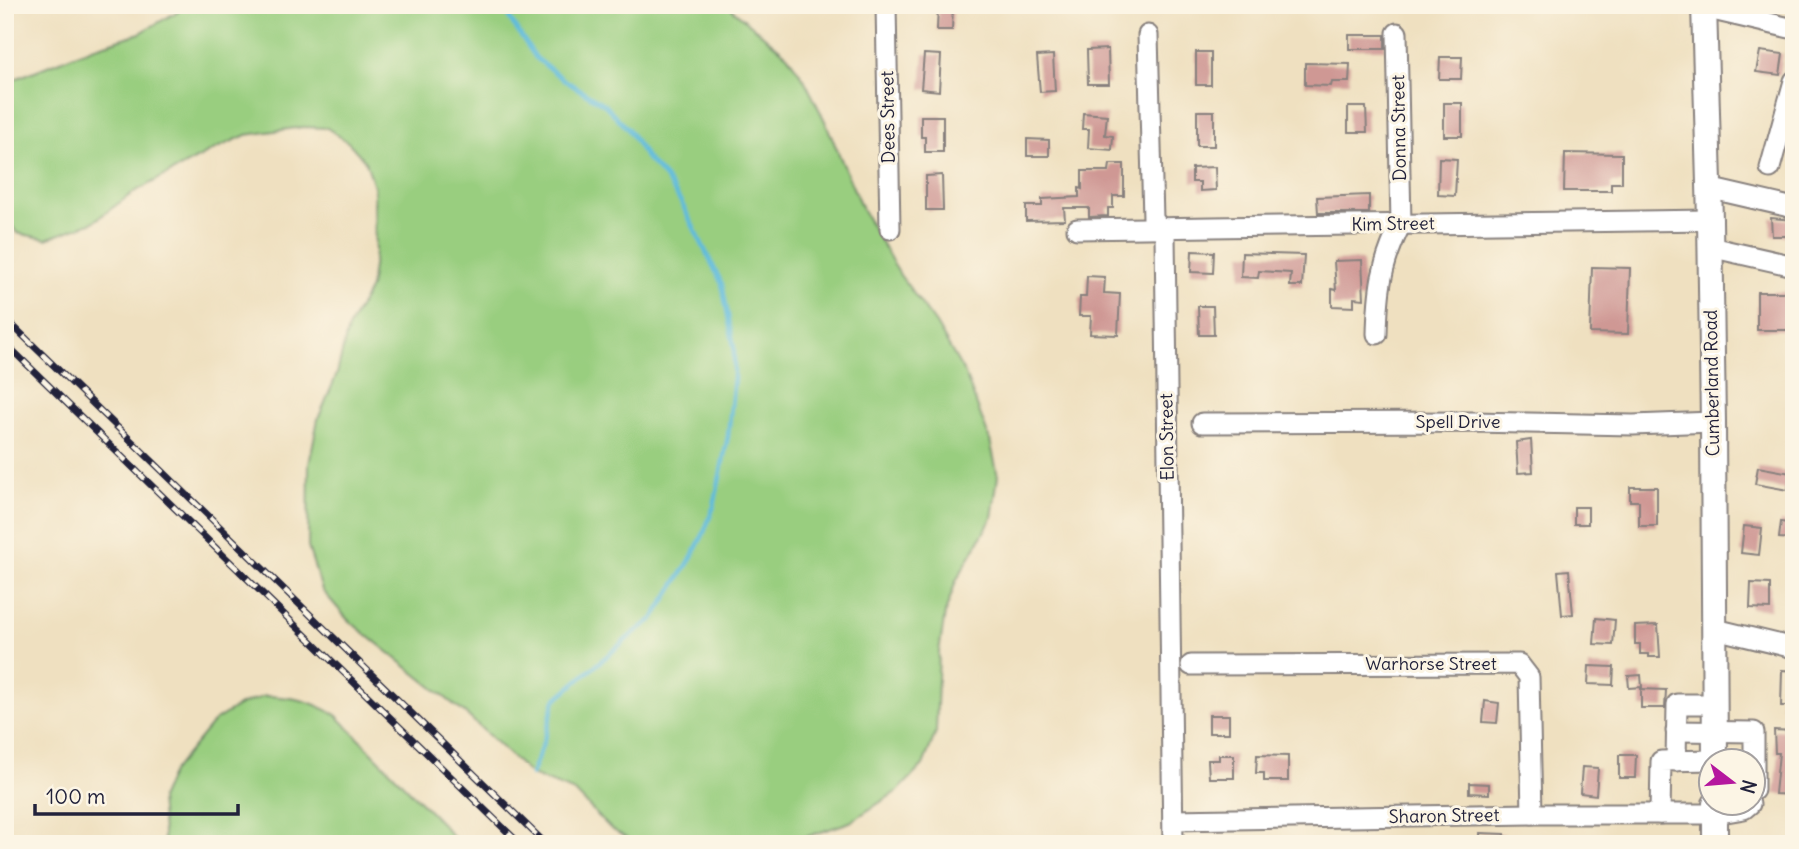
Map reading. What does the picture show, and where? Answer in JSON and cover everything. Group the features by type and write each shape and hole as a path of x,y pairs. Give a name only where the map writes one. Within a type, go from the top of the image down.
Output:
{"main road":[{"name":"Cumberland Road","path":"1704,7 1713,422 1715,748"},
{"path":"1715,818 1715,844"}],"street":[{"name":"Dees Street","path":"886,5 890,229"},
{"path":"1704,7 1794,29"},
{"name":"Donna Street","path":"1396,33 1401,224"},
{"name":"Elon Street","path":"1148,35 1153,219 1165,235 1173,844"},
{"path":"1770,168 1794,81"},
{"path":"1708,188 1794,208"},
{"name":"Kim Street","path":"1077,229 1710,220"},
{"path":"1377,334 1380,284 1389,249 1401,224"},
{"path":"1710,247 1794,266"},
{"name":"Spell Drive","path":"1202,423 1487,422 1633,425 1713,422"},
{"path":"1715,629 1794,648"},
{"name":"Warhorse Street","path":"1191,665 1519,664 1529,677 1532,814"},
{"path":"1676,761 1677,704 1715,704"},
{"path":"1676,731 1754,732 1754,748"},
{"path":"1660,814 1661,761 1698,761"},
{"name":"Sharon Street","path":"1173,820 1660,814 1698,810"}],"green space":[{"path":"189,5 727,5 787,55 804,79 825,121 862,209 900,275 936,324 965,374 990,440 998,476 992,518 956,581 945,613 939,652 936,732 923,765 899,790 850,822 785,844 638,844 611,829 575,792 531,775 467,715 348,620 322,590 308,547 309,464 318,419 337,374 348,328 370,288 375,252 374,186 366,162 349,143 327,128 303,127 246,135 134,192 93,222 46,239 17,233 5,215 5,84 92,48 140,33"},
{"path":"265,696 302,700 336,715 459,844 164,844 160,799 172,772 214,721 240,705"}],"building":[{"path":"938,5 953,5 952,30 937,30"},
{"path":"1349,35 1385,35 1385,49 1349,49"},
{"path":"1108,49 1109,84 1088,84 1087,50"},
{"path":"1760,51 1783,54 1780,75 1756,72"},
{"path":"1196,52 1211,52 1211,85 1196,85"},
{"path":"924,54 941,55 939,91 921,89"},
{"path":"1053,55 1055,91 1040,92 1037,56"},
{"path":"1440,57 1462,57 1461,79 1439,79"},
{"path":"1305,63 1350,64 1349,82 1332,82 1331,86 1305,85"},
{"path":"1444,103 1462,103 1462,136 1444,136"},
{"path":"1348,107 1366,107 1367,132 1348,132"},
{"path":"1197,111 1214,111 1214,146 1197,146"},
{"path":"1083,113 1107,115 1105,135 1113,136 1112,150 1088,148 1089,129 1082,129"},
{"path":"921,116 943,116 943,152 925,152 925,137 921,137"},
{"path":"1027,139 1049,140 1049,156 1027,156"},
{"path":"1565,153 1622,154 1622,183 1611,183 1611,191 1564,191"},
{"path":"1439,158 1457,159 1455,196 1438,195"},
{"path":"1110,164 1124,164 1124,196 1113,196 1113,208 1108,208 1108,216 1089,217 1089,208 1064,208 1065,220 1026,221 1026,206 1042,206 1042,199 1079,197 1082,171 1109,171"},
{"path":"1215,167 1216,190 1200,191 1200,182 1192,182 1192,168"},
{"path":"942,175 943,210 926,210 926,176"},
{"path":"1369,195 1369,213 1318,213 1317,197"},
{"path":"1771,218 1794,220 1794,236 1772,236"},
{"path":"1192,251 1214,252 1213,273 1191,272"},
{"path":"1242,253 1304,255 1302,286 1290,286 1291,273 1259,271 1258,278 1241,277"},
{"path":"1362,260 1364,299 1354,298 1354,307 1332,306 1332,289 1336,290 1334,261"},
{"path":"1592,267 1630,268 1628,334 1590,333"},
{"path":"1087,276 1105,277 1104,293 1120,294 1118,335 1090,334 1091,316 1079,316 1080,297 1086,297"},
{"path":"1757,292 1794,292 1794,330 1757,330"},
{"path":"1198,306 1213,306 1214,335 1199,335"},
{"path":"1531,440 1533,472 1518,473 1516,442"},
{"path":"1758,467 1791,473 1788,490 1755,484"},
{"path":"1630,487 1657,487 1657,526 1639,526 1639,501 1630,501"},
{"path":"1574,507 1588,507 1588,524 1574,524"},
{"path":"1781,522 1794,524 1794,539 1779,538"},
{"path":"1744,526 1762,528 1759,555 1741,553"},
{"path":"1569,570 1573,614 1562,615 1558,571"},
{"path":"1751,583 1770,584 1770,609 1750,608"},
{"path":"1596,618 1615,620 1613,645 1594,644"},
{"path":"1658,625 1660,657 1640,654 1640,644 1635,644 1635,626"},
{"path":"1589,666 1614,667 1613,685 1588,684"},
{"path":"1782,670 1794,671 1794,706 1781,706"},
{"path":"1641,675 1642,687 1629,688 1628,676"},
{"path":"1641,689 1666,690 1665,708 1641,708"},
{"path":"1485,701 1499,703 1497,723 1483,722"},
{"path":"1209,715 1229,715 1229,733 1209,733"},
{"path":"1774,730 1794,731 1794,795 1775,794 1779,753 1775,753"},
{"path":"1219,755 1234,755 1234,778 1209,778 1208,760 1219,760"},
{"path":"1257,755 1288,756 1288,781 1264,781 1264,773 1256,773"},
{"path":"1619,755 1636,755 1635,778 1619,778"},
{"path":"1582,767 1598,768 1596,795 1580,793"},
{"path":"1469,783 1489,784 1489,794 1469,793"},
{"path":"1480,833 1505,834 1505,844 1480,844"}],"waterway":[{"path":"504,5 511,21 536,58 564,80 605,105 628,129 647,159 665,178 681,202 722,284 734,347 728,436 714,506 703,535 653,619 555,700 531,775"}],"railway":[{"path":"5,318 546,844"},
{"path":"5,343 520,844"}]}
